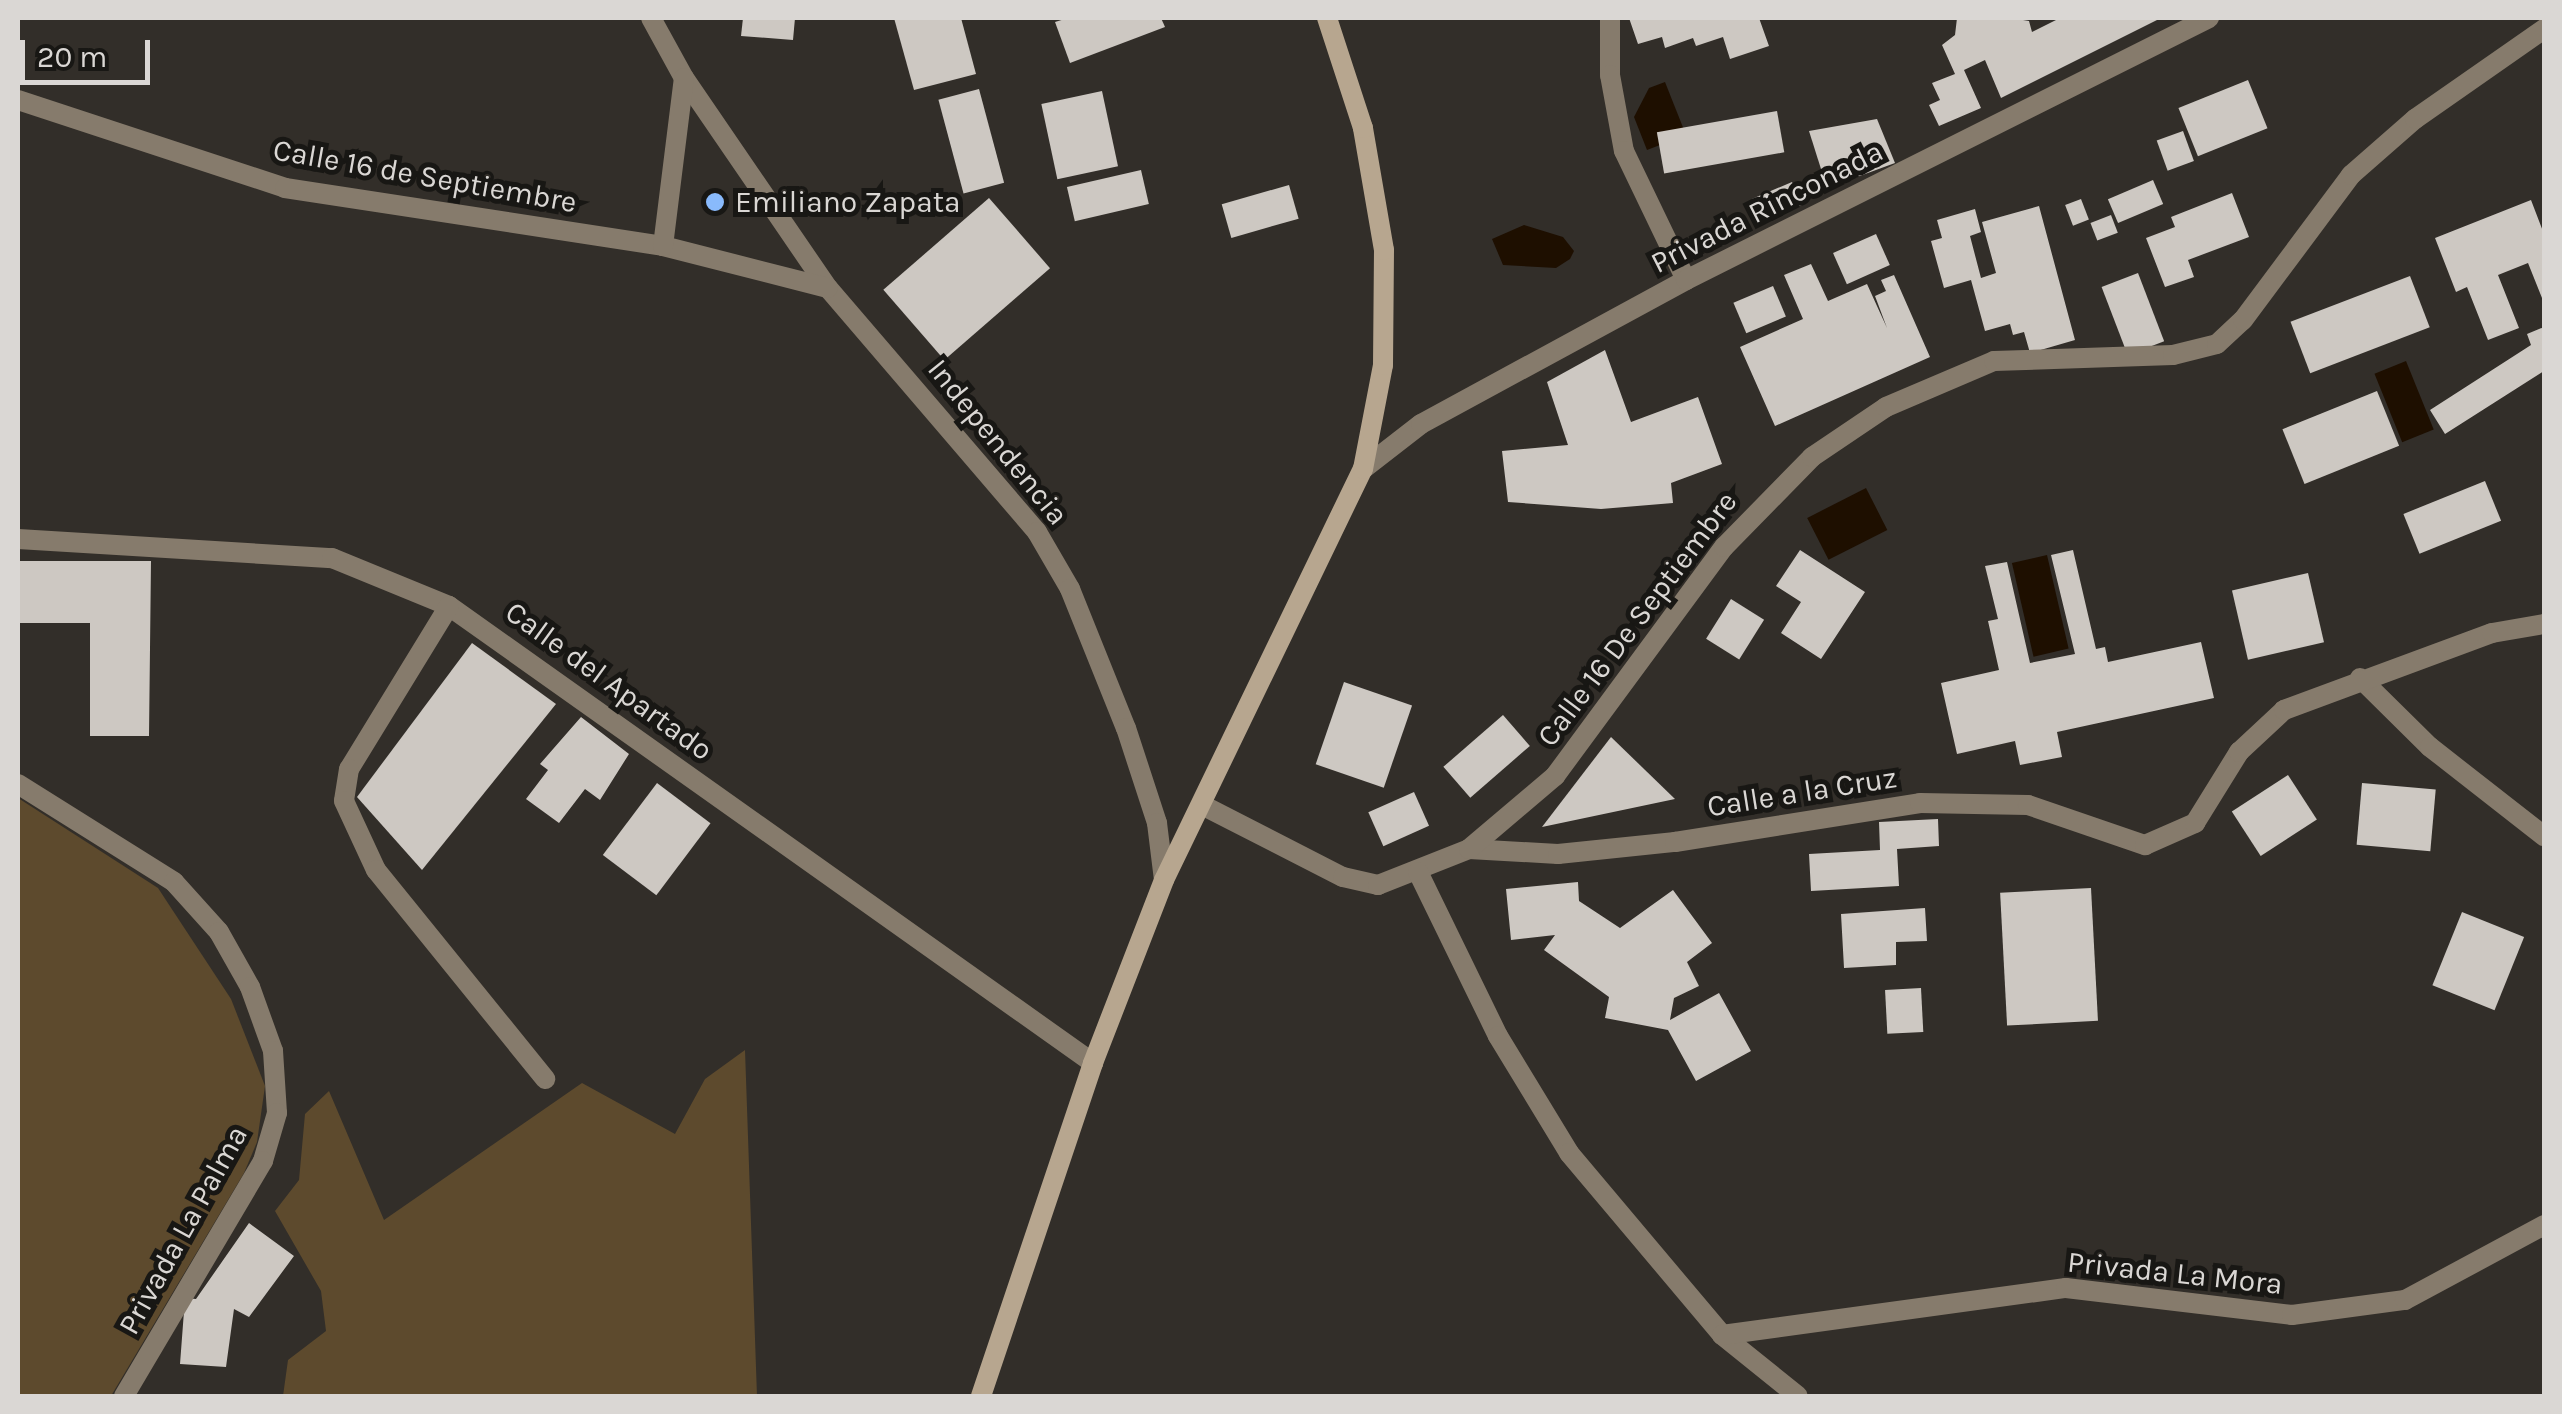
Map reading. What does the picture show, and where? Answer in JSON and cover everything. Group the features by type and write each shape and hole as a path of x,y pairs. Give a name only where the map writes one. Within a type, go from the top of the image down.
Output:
{"main road":[{"path":"981,1396 1093,1063 1164,880 1204,806 1363,469 1383,366 1384,250 1363,128 1327,18"}],"street":[{"name":"Independencia","path":"651,18 684,78 828,288 1007,491 1070,589 1126,728 1157,823 1164,880"},
{"path":"1610,18 1610,75 1624,152 1686,280"},
{"name":"Privada Rinconada","path":"1363,469 1421,424 1686,280 2209,18"},
{"name":"Calle 16 De Septiembre","path":"1469,849 1555,776 1724,547 1812,458 1886,407 1994,361 2174,355 2217,344 2243,320 2351,175 2415,119 2544,28"},
{"path":"663,246 684,78"},
{"name":"Calle 16 de Septiembre","path":"18,100 285,188 663,246 828,288"},
{"name":"Calle del Apartado","path":"18,538 332,558 449,606 1093,1063"},
{"path":"449,606 348,769 344,801 376,870 545,1079"},
{"name":"Calle a la Cruz","path":"1204,806 1360,883 1399,881 1469,849 1558,854 1920,804 1995,802 2062,813 2127,842 2164,842 2195,823 2260,730 2313,695 2492,633 2544,624"},
{"path":"2360,678 2430,748 2544,836"},
{"name":"Privada La Palma","path":"18,784 174,882 219,932 250,986 276,1066 278,1113 263,1161 124,1396"},
{"path":"1418,872 1532,1096 1604,1201 1722,1335 1798,1396"},
{"name":"Privada La Mora","path":"1722,1335 2066,1288 2292,1315 2405,1300 2544,1225"}],"shaded area":[{"path":"1665,82 1686,135 1647,150 1634,117 1649,88"},
{"path":"1524,225 1563,237 1574,251 1570,259 1556,268 1503,265 1492,239"},
{"path":"2406,361 2434,430 2402,442 2374,374"},
{"path":"1866,488 1887,530 1829,560 1807,518"},
{"path":"2047,555 2069,649 2034,657 2012,563"},
{"path":"18,798 158,888 231,999 265,1086 257,1142 244,1173 111,1396 18,1396"},
{"path":"745,1050 757,1396 283,1396 288,1360 326,1331 321,1291 275,1211 299,1180 305,1114 329,1091 384,1220 582,1083 675,1134 705,1079"}],"building":[{"path":"743,18 795,18 793,40 741,36"},
{"path":"894,18 961,18 976,74 914,90"},
{"path":"1068,18 1161,18 1165,27 1070,63 1055,22"},
{"path":"1629,18 1759,18 1769,46 1730,59 1723,37 1696,46 1693,38 1665,48 1662,37 1638,44"},
{"path":"1957,18 2029,21 2032,32 2060,18 2161,18 2001,98 1985,60 1964,70 1981,108 1939,126 1929,105 1940,100 1932,83 1955,74 1942,45 1955,35"},
{"path":"2248,80 2267,128 2198,156 2178,108"},
{"path":"979,89 1004,183 964,194 938,100"},
{"path":"1102,91 1118,166 1057,179 1041,104"},
{"path":"1777,111 1784,152 1664,174 1657,132"},
{"path":"1877,119 1895,163 1827,188 1809,131"},
{"path":"2183,131 2194,161 2168,171 2157,141"},
{"path":"1141,170 1149,204 1075,221 1067,187"},
{"path":"2153,180 2163,204 2118,223 2108,199"},
{"path":"1792,182 1802,205 1762,222 1752,199"},
{"path":"1289,185 1299,219 1231,238 1222,204"},
{"path":"2232,193 2249,237 2188,260 2194,277 2165,287 2146,238 2175,227 2171,217"},
{"path":"989,198 1050,268 944,360 883,290"},
{"path":"2081,199 2089,220 2073,226 2065,205"},
{"path":"2531,200 2544,234 2544,303 2528,263 2498,275 2519,328 2488,340 2467,287 2456,292 2435,238"},
{"path":"2039,206 2075,340 2030,353 2024,332 2013,335 2010,324 1985,331 1971,280 1944,288 1931,241 1942,238 1937,220 1975,209 1981,232 1970,236 1981,278 1996,273 1982,222"},
{"path":"2111,215 2118,233 2097,241 2090,223"},
{"path":"1876,234 1890,265 1847,284 1833,253"},
{"path":"1811,264 1828,301 1867,284 1887,328 1875,296 1886,291 1881,280 1894,275 1930,357 1775,426 1740,347 1803,319 1784,275"},
{"path":"2138,273 2164,341 2128,355 2102,287"},
{"path":"2410,276 2430,327 2310,373 2291,322"},
{"path":"1773,286 1786,316 1746,333 1733,303"},
{"path":"2544,327 2544,371 2445,434 2430,410 2531,345 2527,334"},
{"path":"1605,350 1631,422 1698,397 1722,464 1671,483 1673,503 1601,509 1508,502 1502,451 1568,445 1547,382"},
{"path":"2377,391 2399,446 2305,484 2282,429"},
{"path":"2485,481 2501,521 2420,554 2403,514"},
{"path":"1800,550 1865,592 1821,659 1781,633 1801,602 1776,586"},
{"path":"2073,550 2096,649 2105,647 2108,662 2201,642 2214,698 2057,732 2062,757 2020,765 2015,741 1957,754 1941,683 1999,670 1988,621 1998,619 1985,566 2007,562 2030,663 2075,654 2051,555"},
{"path":"18,561 151,561 149,736 90,736 90,623 18,623"},
{"path":"2308,573 2324,642 2248,660 2232,591"},
{"path":"1731,599 1764,620 1739,660 1706,639"},
{"path":"472,643 556,704 422,870 357,797"},
{"path":"1344,682 1412,705 1384,788 1316,764"},
{"path":"1503,715 1530,746 1470,798 1443,767"},
{"path":"581,717 629,754 600,800 585,789 559,823 526,799 548,770 540,764"},
{"path":"1611,737 1675,799 1542,827"},
{"path":"2288,775 2317,819 2261,856 2232,811"},
{"path":"657,783 711,823 656,895 603,855"},
{"path":"2362,783 2436,789 2430,851 2357,845"},
{"path":"1414,792 1429,826 1383,846 1368,812"},
{"path":"1938,819 1939,846 1897,849 1899,886 1811,891 1809,854 1880,850 1879,822"},
{"path":"1578,882 1579,901 1620,928 1673,890 1712,943 1687,962 1699,986 1674,998 1670,1020 1719,993 1751,1051 1696,1081 1668,1030 1605,1018 1609,997 1544,950 1555,935 1511,940 1506,889"},
{"path":"2091,888 2098,1021 2007,1026 2000,893"},
{"path":"1925,908 1927,941 1896,942 1896,965 1844,968 1841,914"},
{"path":"2462,912 2524,937 2495,1010 2432,985"},
{"path":"1921,988 1923,1032 1887,1034 1885,990"},
{"path":"249,1223 294,1256 249,1317 234,1309 226,1367 180,1364 185,1298 196,1299"}],"place":[{"name":"Emiliano Zapata","path":"715,202"}]}
